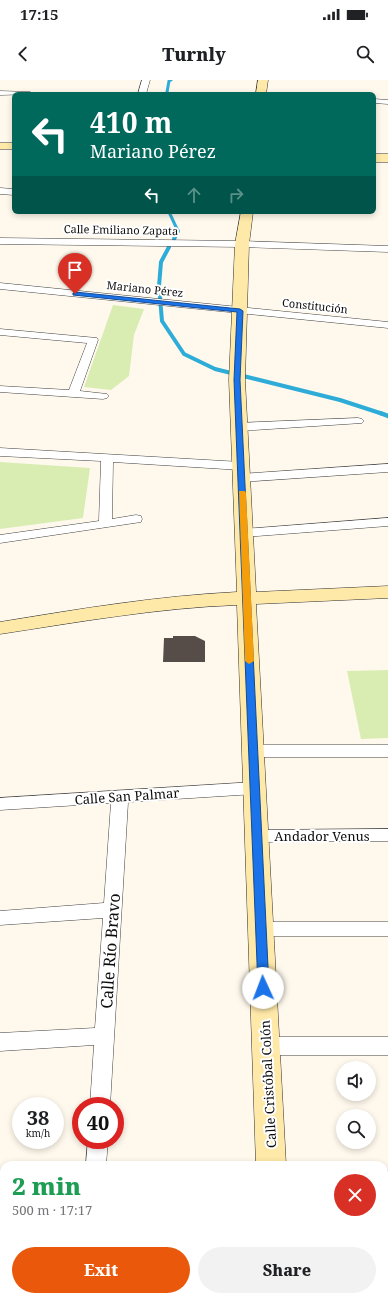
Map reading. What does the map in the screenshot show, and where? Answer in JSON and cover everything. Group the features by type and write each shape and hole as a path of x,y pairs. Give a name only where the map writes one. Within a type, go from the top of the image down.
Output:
{"street":[{"path":"143,92 146,80"},
{"path":"261,92 263,80"},
{"path":"1,91 12,92"},
{"path":"376,101 388,102"},
{"path":"0,146 12,146"},
{"path":"376,158 388,158"},
{"path":"0,191 12,192"},
{"name":"Calle Cristóbal Colón","path":"247,214 242,244 237,375 271,1161"},
{"name":"Calle Emiliano Zapata","path":"0,241 242,244 388,249"},
{"name":"Mariano Pérez","path":"0,286 240,311"},
{"name":"Constitución","path":"240,311 388,325"},
{"path":"0,332 93,340 73,394"},
{"path":"0,389 103,396"},
{"path":"239,428 358,421"},
{"path":"0,452 108,458 241,472 388,468"},
{"path":"105,524 108,458"},
{"path":"0,539 136,519"},
{"path":"244,533 388,522"},
{"path":"0,628 112,610 202,600 388,592"},
{"path":"253,751 388,750"},
{"name":"Calle San Palmar","path":"0,804 255,788"},
{"name":"Calle Río Bravo","path":"101,1097 120,796"},
{"name":"Andador Venus","path":"257,836 388,835"},
{"path":"0,918 112,910"},
{"path":"261,929 388,929"},
{"path":"0,1042 104,1036"},
{"path":"266,1046 388,1046"},
{"path":"96,1161 97,1149"}],"green space":[{"path":"113,305 144,309 134,335 129,376 111,390 84,387"},
{"path":"0,462 90,468 83,518 0,529"},
{"path":"388,670 388,738 361,739 347,671"}],"building":[{"path":"173,636 195,636 205,641 205,662 163,662 164,638 173,638"}],"waterway":[{"path":"167,92 169,81 171,80"},
{"path":"170,214 177,229"},
{"path":"174,239 178,231 176,228"},
{"path":"169,247 161,262 159,286 162,321 184,354 215,369 340,400 380,413"},
{"path":"380,413 388,416"}],"slow traffic":[{"path":"242,493 249,661"}],"route":[{"path":"75,294 240,311 237,380 263,988"}]}
